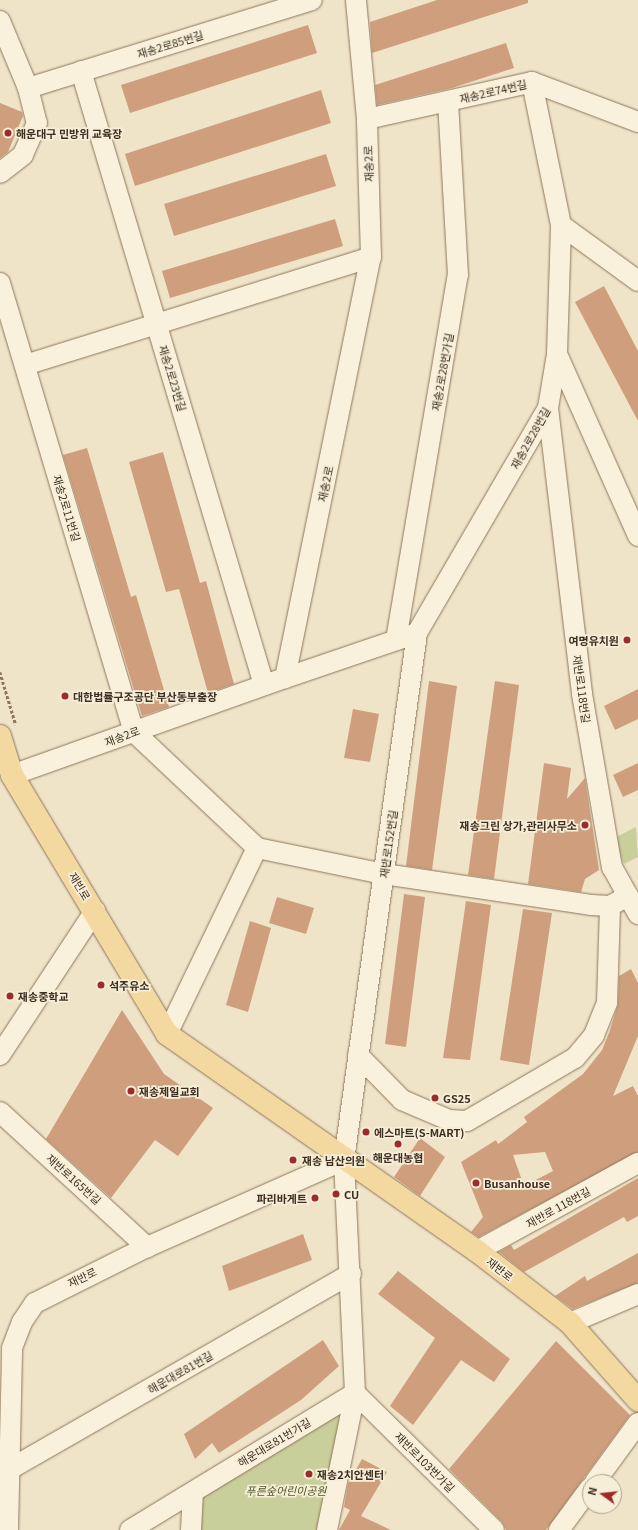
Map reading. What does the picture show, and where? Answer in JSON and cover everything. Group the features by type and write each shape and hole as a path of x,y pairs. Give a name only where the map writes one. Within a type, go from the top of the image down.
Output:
{"main road":[{"name":"재반로","path":"8,732 12,775 95,911 167,1034 344,1160 477,1251 570,1323 638,1400"}],"street":[{"name":"재송2로85번길","path":"28,88 312,0"},
{"name":"재송2로","path":"12,775 285,678 371,257 367,119 356,0"},
{"path":"0,21 28,88 37,123 23,155 2,169"},
{"name":"재송2로23번길","path":"81,71 264,685"},
{"name":"재송2로74번길","path":"367,119 532,82 638,122"},
{"name":"재송2로28번길","path":"417,633 548,408 557,354 561,225 532,82"},
{"name":"재송2로28번가길","path":"396,640 458,275 448,101"},
{"path":"561,225 638,281"},
{"path":"25,365 371,257"},
{"name":"재송2로11번길","path":"0,284 134,732"},
{"path":"557,354 638,536"},
{"name":"재반로118번길","path":"548,408 582,694 612,867 630,889 638,914"},
{"path":"285,678 417,633"},
{"name":"재반로152번길","path":"344,1160 417,633"},
{"path":"134,732 257,848 384,874 610,906"},
{"path":"167,1034 257,848"},
{"path":"358,1055 402,1100 449,1120 467,1121 575,1058 594,1035 607,1003 610,906 630,889"},
{"path":"0,1055 95,911"},
{"name":"재반로165번길","path":"0,1112 148,1247"},
{"path":"327,1530 355,1393 351,1274 344,1160"},
{"name":"재반로","path":"8,1530 12,1348 22,1322 35,1302 56,1289 344,1160"},
{"name":"재반로 118번길","path":"477,1251 638,1163"},
{"name":"해운대로81번길","path":"10,1470 351,1274"},
{"path":"570,1323 638,1294"},
{"name":"해운대로81번가길","path":"130,1530 355,1393"},
{"name":"재반로103번가길","path":"355,1393 494,1530"},
{"path":"601,1474 638,1423"},
{"path":"0,1450 10,1470"},
{"path":"191,1530 193,1492"},
{"path":"559,1530 582,1499"}],"path":[{"path":"0,672 8,732"}],"green space":[{"path":"636,827 638,857 624,864 612,839"},
{"name":"푸른숲어린이공원","path":"344,1407 319,1530 198,1530 199,1497"}],"building":[{"path":"437,0 528,0 528,3 372,53 370,22"},
{"path":"308,25 317,53 130,113 121,85"},
{"path":"506,43 514,68 452,88 377,105 375,85"},
{"path":"321,90 331,123 135,186 125,154"},
{"name":"해운대구 민방위 교육장","path":"0,103 22,112 23,116 8,152 0,158"},
{"path":"326,154 336,186 174,236 164,204"},
{"path":"335,219 343,246 170,298 162,271"},
{"path":"604,286 638,351 638,421 575,302"},
{"path":"87,448 131,597 136,595 169,707 142,716 63,455"},
{"path":"163,452 200,583 206,581 234,684 208,693 179,589 166,592 129,462"},
{"path":"429,681 457,686 432,870 406,866"},
{"path":"495,681 519,685 494,879 468,875"},
{"path":"638,689 638,719 615,730 604,706"},
{"path":"353,709 379,714 370,762 344,758"},
{"path":"544,763 571,768 567,799 585,778 599,870 585,879 581,892 528,884"},
{"path":"638,763 638,790 623,797 613,775"},
{"path":"404,894 425,897 406,1047 385,1044"},
{"path":"277,897 314,908 306,934 269,923"},
{"path":"466,901 491,905 470,1060 443,1058"},
{"path":"523,909 552,913 529,1065 500,1060"},
{"path":"250,921 271,928 248,1012 226,1005"},
{"path":"631,969 638,983 638,1036 613,1096 633,1086 638,1096 638,1152 479,1237 471,1232 483,1217 461,1162 496,1140 498,1144 527,1122 524,1117 583,1074 602,1050 609,1033 618,1004 619,976","holes":["545,1152 553,1171 524,1186 513,1155"]},
{"name":"재송제일교회","path":"122,1010 164,1074 213,1108 178,1156 155,1140 111,1198 46,1139"},
{"path":"420,1138 445,1157 420,1196 394,1177"},
{"path":"638,1178 638,1216 627,1222 624,1217 524,1272 499,1252 511,1245 514,1250"},
{"path":"303,1234 312,1260 229,1291 222,1266"},
{"path":"638,1253 638,1283 573,1309 555,1296 585,1276 587,1281"},
{"path":"398,1271 510,1359 494,1382 461,1360 413,1425 390,1406 435,1338 378,1294"},
{"path":"323,1340 339,1366 301,1400 219,1453 212,1443 195,1459 184,1434"},
{"path":"556,1341 630,1415 587,1474 582,1474 582,1481 546,1530 506,1530 502,1522 449,1469"},
{"path":"362,1459 387,1472 361,1516 391,1530 339,1530 350,1510 344,1507 348,1484"}],"place":[{"name":"해운대구 민방위 교육장","path":"8,133"},
{"name":"여명유치원","path":"627,640"},
{"name":"대한법률구조공단 부산동부출장","path":"65,696"},
{"name":"재송그린 상가,관리사무소","path":"585,825"},
{"name":"석주유소","path":"101,985"},
{"name":"재송중학교","path":"10,996"},
{"name":"재송제일교회","path":"131,1091"},
{"name":"GS25","path":"435,1098"},
{"name":"에스마트(S-MART)","path":"366,1132"},
{"name":"해운대농협","path":"398,1144"},
{"name":"재송 남산의원","path":"293,1160"},
{"name":"Busanhouse","path":"476,1183"},
{"name":"CU","path":"336,1194"},
{"name":"파리바게트","path":"315,1198"},
{"name":"재송2치안센터","path":"309,1474"}]}
